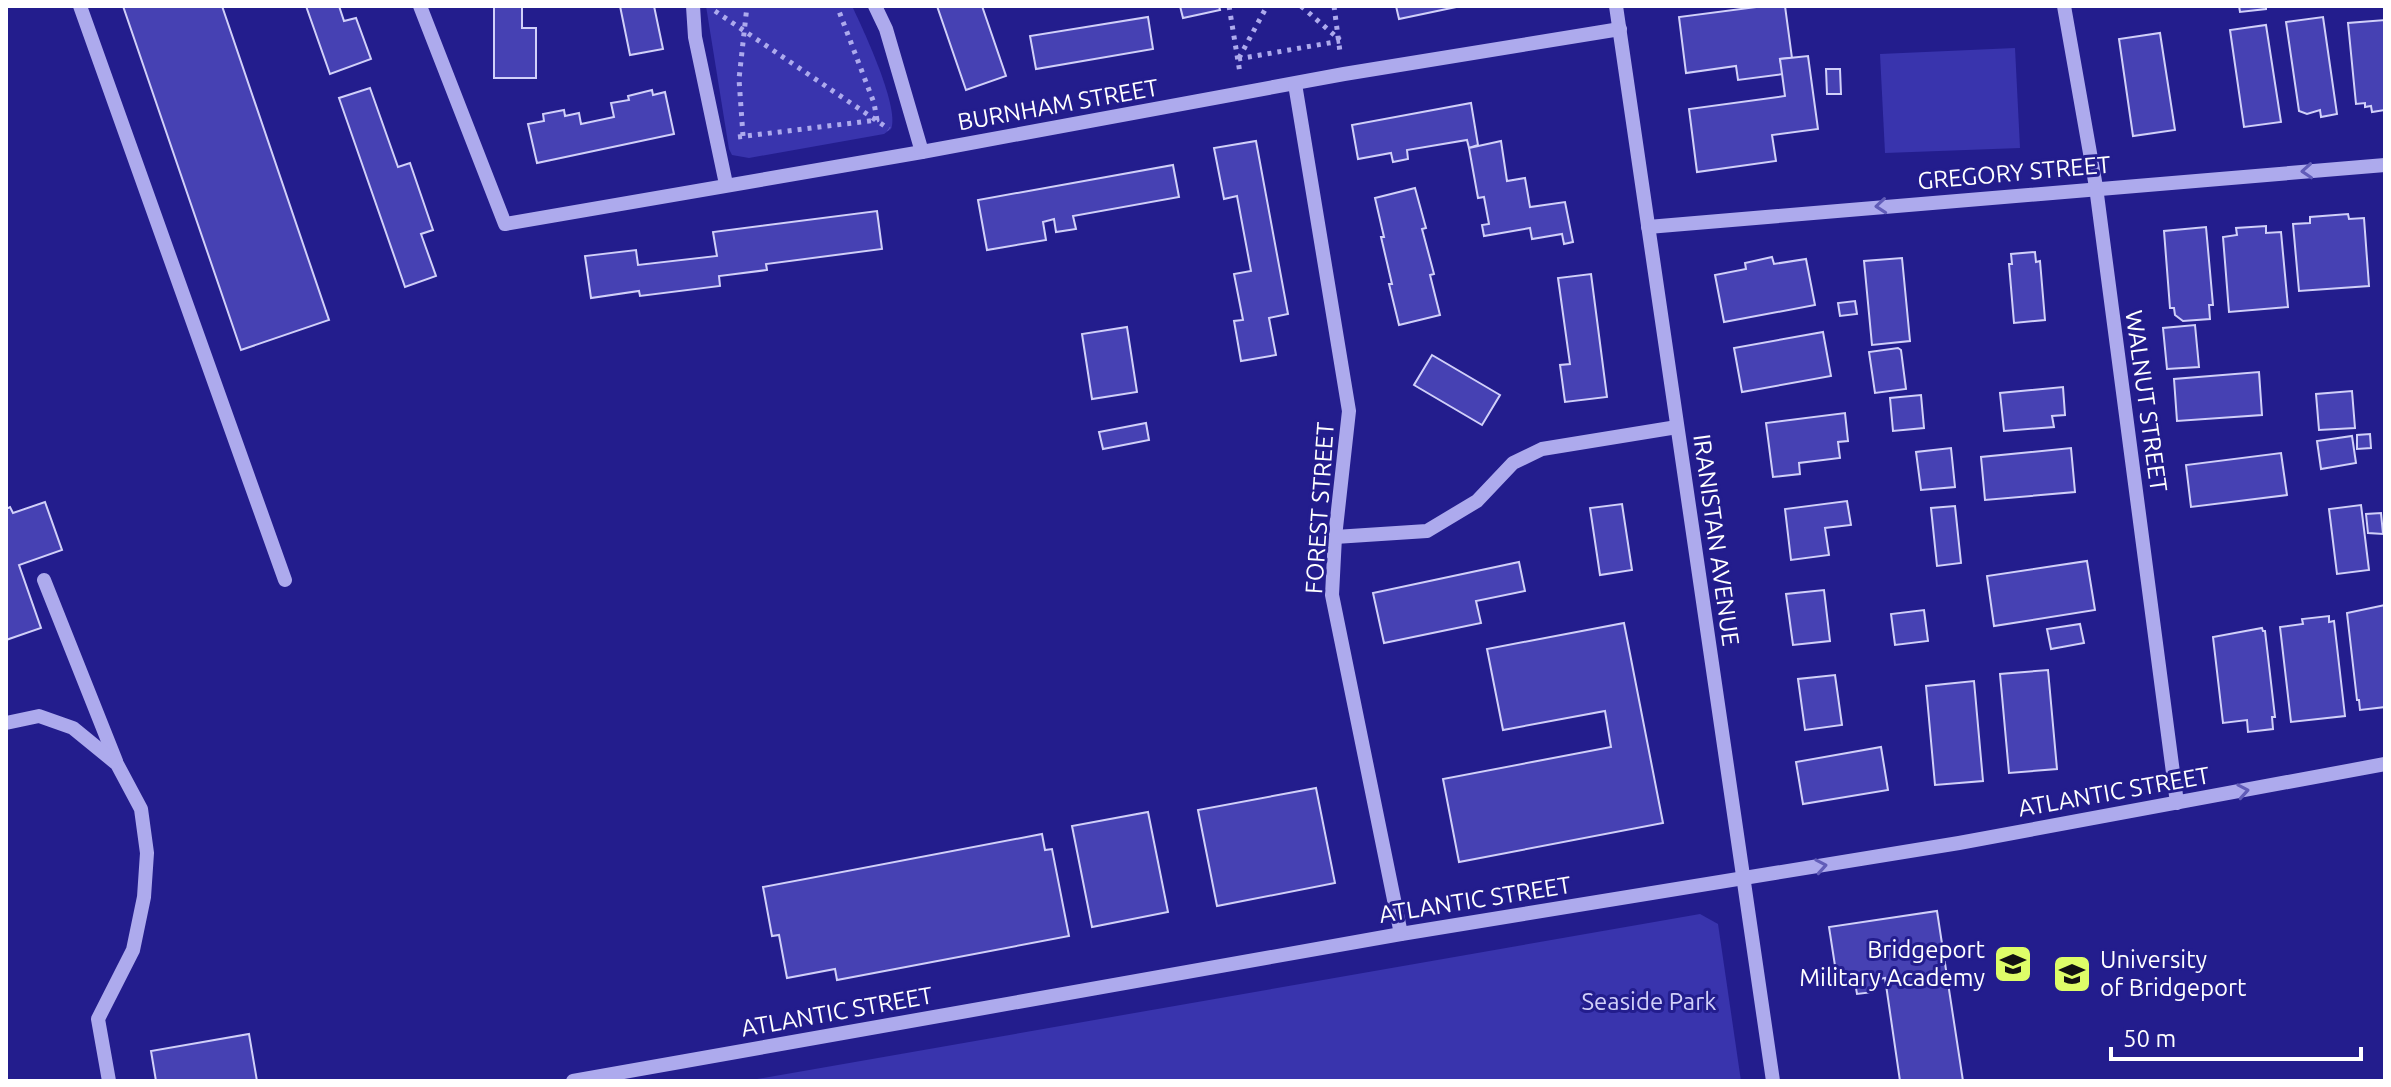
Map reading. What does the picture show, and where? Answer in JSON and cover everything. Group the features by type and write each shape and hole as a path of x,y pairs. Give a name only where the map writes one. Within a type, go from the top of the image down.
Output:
{"street":[{"path":"80,6 285,580"},
{"name":"BURNHAM STREET","path":"420,6 505,224 922,152 1344,74 1620,29"},
{"path":"693,6 695,37 726,184"},
{"path":"875,6 886,29 922,152"},
{"name":"IRANISTAN AVENUE","path":"1616,6 1773,1081"},
{"name":"WALNUT STREET","path":"2064,6 2096,187 2177,803"},
{"name":"FOREST STREET","path":"1295,84 1349,411 1332,595 1401,934"},
{"name":"GREGORY STREET","path":"1648,227 2385,165"},
{"path":"1335,537 1427,531 1477,501 1513,463 1542,449 1677,427"},
{"path":"44,580 117,764 141,809 147,853 144,897 133,950 98,1019 109,1081"},
{"path":"6,723 39,716 73,728 117,764"},
{"name":"ATLANTIC STREET","path":"573,1081 1401,934 1959,843 2385,764"}],"path":[{"path":"708,6 922,152"},
{"path":"747,6 739,79 747,181"},
{"path":"837,6 874,103 877,120"},
{"path":"1229,6 1243,93"},
{"path":"1238,59 1267,6"},
{"path":"1301,6 1340,41"},
{"path":"1334,6 1344,74"},
{"path":"1238,59 1340,41"},
{"path":"717,138 877,120"}],"green space":[{"path":"706,6 852,6 886,87 891,129 884,134 749,158 732,155"},
{"path":"2015,48 2020,148 1885,153 1880,54"},
{"name":"Seaside Park","path":"1700,914 1718,924 1741,1081 746,1081"}],"building":[{"path":"123,6 222,6 329,320 241,350"},
{"path":"306,6 339,6 344,21 356,18 371,59 330,74"},
{"path":"494,6 522,6 522,28 536,28 536,78 494,78"},
{"path":"620,6 654,6 663,49 630,55"},
{"path":"937,6 982,6 1006,76 966,90"},
{"path":"1180,6 1219,6 1220,10 1183,18"},
{"path":"1396,6 1461,6 1399,19"},
{"path":"1785,6 1792,58 1780,59 1783,74 1738,80 1736,66 1686,73 1679,17"},
{"path":"2239,6 2266,6 2266,9 2240,12"},
{"path":"1148,17 1153,49 1036,69 1030,36"},
{"path":"2323,17 2337,114 2321,117 2320,110 2307,114 2299,111 2286,22"},
{"path":"2385,20 2385,110 2372,112 2371,106 2365,107 2365,103 2356,104 2348,23"},
{"path":"2266,25 2281,122 2244,127 2230,30"},
{"path":"2160,33 2175,130 2133,136 2119,39"},
{"path":"1808,56 1818,129 1772,135 1776,161 1697,172 1689,109 1785,96 1780,59"},
{"path":"1826,69 1840,69 1841,94 1827,94"},
{"path":"370,88 398,167 410,163 433,230 421,234 436,276 405,287 339,98"},
{"path":"652,90 653,95 665,92 674,134 537,163 528,124 544,121 543,114 564,110 565,116 579,113 581,124 614,117 611,103 629,100 628,96"},
{"path":"1471,103 1478,145 1469,148 1467,140 1407,150 1408,159 1393,162 1391,153 1358,159 1352,125"},
{"path":"1256,141 1288,314 1269,318 1276,355 1241,361 1234,321 1243,320 1234,274 1251,271 1237,196 1224,199 1214,148"},
{"path":"1501,141 1507,181 1525,178 1530,207 1565,202 1573,242 1564,244 1562,234 1532,239 1530,228 1484,236 1482,225 1489,224 1484,197 1478,198 1469,148"},
{"path":"1173,165 1179,197 1073,216 1076,229 1056,232 1054,219 1043,222 1046,240 987,250 978,200"},
{"path":"1415,188 1426,228 1422,229 1434,274 1430,275 1440,315 1399,325 1375,198"},
{"path":"877,211 882,249 766,264 767,270 719,276 720,286 640,296 639,291 591,298 585,256 636,250 638,265 717,256 713,232"},
{"path":"2348,214 2349,219 2364,218 2369,286 2299,291 2293,224 2310,223 2310,217"},
{"path":"2266,226 2266,233 2281,232 2288,307 2229,312 2223,237 2237,235 2236,228"},
{"path":"2206,227 2213,305 2209,305 2210,319 2183,321 2175,315 2174,308 2170,308 2164,231"},
{"path":"2035,252 2036,262 2040,261 2045,320 2014,323 2009,264 2012,264 2011,254"},
{"path":"1772,257 1774,264 1806,259 1815,305 1724,322 1715,275 1746,269 1745,263"},
{"path":"1902,258 1910,341 1872,345 1864,261"},
{"path":"1591,274 1607,397 1565,402 1560,365 1570,364 1558,278"},
{"path":"1855,301 1857,314 1840,316 1838,303"},
{"path":"2195,325 2199,367 2167,369 2163,328"},
{"path":"1127,327 1137,392 1092,399 1082,334"},
{"path":"1823,332 1831,376 1742,392 1734,348"},
{"path":"1901,350 1906,389 1875,393 1869,352"},
{"path":"1432,355 1500,395 1482,425 1414,385"},
{"path":"2259,372 2262,415 2177,421 2174,379"},
{"path":"2063,387 2065,415 2052,416 2054,427 2004,431 2000,393"},
{"path":"2352,391 2355,428 2319,430 2316,394"},
{"path":"1921,395 1924,428 1893,431 1890,398"},
{"path":"1845,413 1848,441 1838,442 1840,458 1799,463 1800,474 1773,477 1766,423"},
{"path":"1146,423 1149,440 1103,449 1099,432"},
{"path":"2370,434 2371,448 2357,449 2357,435"},
{"path":"2352,436 2356,463 2321,469 2317,441"},
{"path":"1951,448 1955,487 1921,490 1916,452"},
{"path":"2071,448 2075,492 1985,500 1981,457"},
{"path":"2281,453 2287,495 2191,507 2186,465"},
{"path":"1847,501 1851,525 1825,528 1829,555 1791,560 1785,509"},
{"path":"45,502 62,550 19,565 41,628 6,640 6,509 10,507 13,513"},
{"path":"1622,504 1632,570 1600,575 1590,508"},
{"path":"2361,505 2369,570 2337,574 2329,509"},
{"path":"1955,506 1961,563 1937,566 1931,508"},
{"path":"2381,513 2383,534 2368,533 2366,514"},
{"path":"2087,561 2095,610 1994,626 1987,576"},
{"path":"1519,562 1525,591 1476,601 1481,623 1384,643 1373,593"},
{"path":"1824,590 1830,641 1793,645 1786,594"},
{"path":"2385,605 2385,707 2360,710 2347,613"},
{"path":"1924,610 1928,641 1895,645 1891,614"},
{"path":"2329,616 2329,622 2334,621 2345,716 2291,722 2280,627 2303,624 2302,619"},
{"path":"1624,623 1663,823 1459,862 1443,779 1611,747 1605,711 1503,730 1487,649"},
{"path":"2080,624 2084,643 2051,649 2047,629"},
{"path":"2262,628 2265,631 2275,717 2272,717 2273,729 2248,732 2247,720 2223,723 2213,637"},
{"path":"2048,670 2057,769 2009,773 2000,674"},
{"path":"1835,675 1842,725 1805,730 1798,679"},
{"path":"1974,681 1983,781 1935,785 1926,686"},
{"path":"1881,747 1888,790 1803,804 1796,762"},
{"path":"1316,788 1335,883 1217,906 1198,810"},
{"path":"1148,812 1168,912 1092,927 1072,826"},
{"path":"1042,834 1045,850 1052,849 1069,936 837,980 835,969 787,978 779,935 772,936 763,887"},
{"path":"1937,911 1963,1081 1900,1081 1885,978 1872,980 1874,992 1857,994 1855,982 1838,985 1829,927"},
{"path":"249,1034 257,1081 156,1081 151,1051"}],"place":[{"name":"Bridgeport Military Academy","path":"2013,964"},
{"name":"University of Bridgeport","path":"2072,974"}]}
